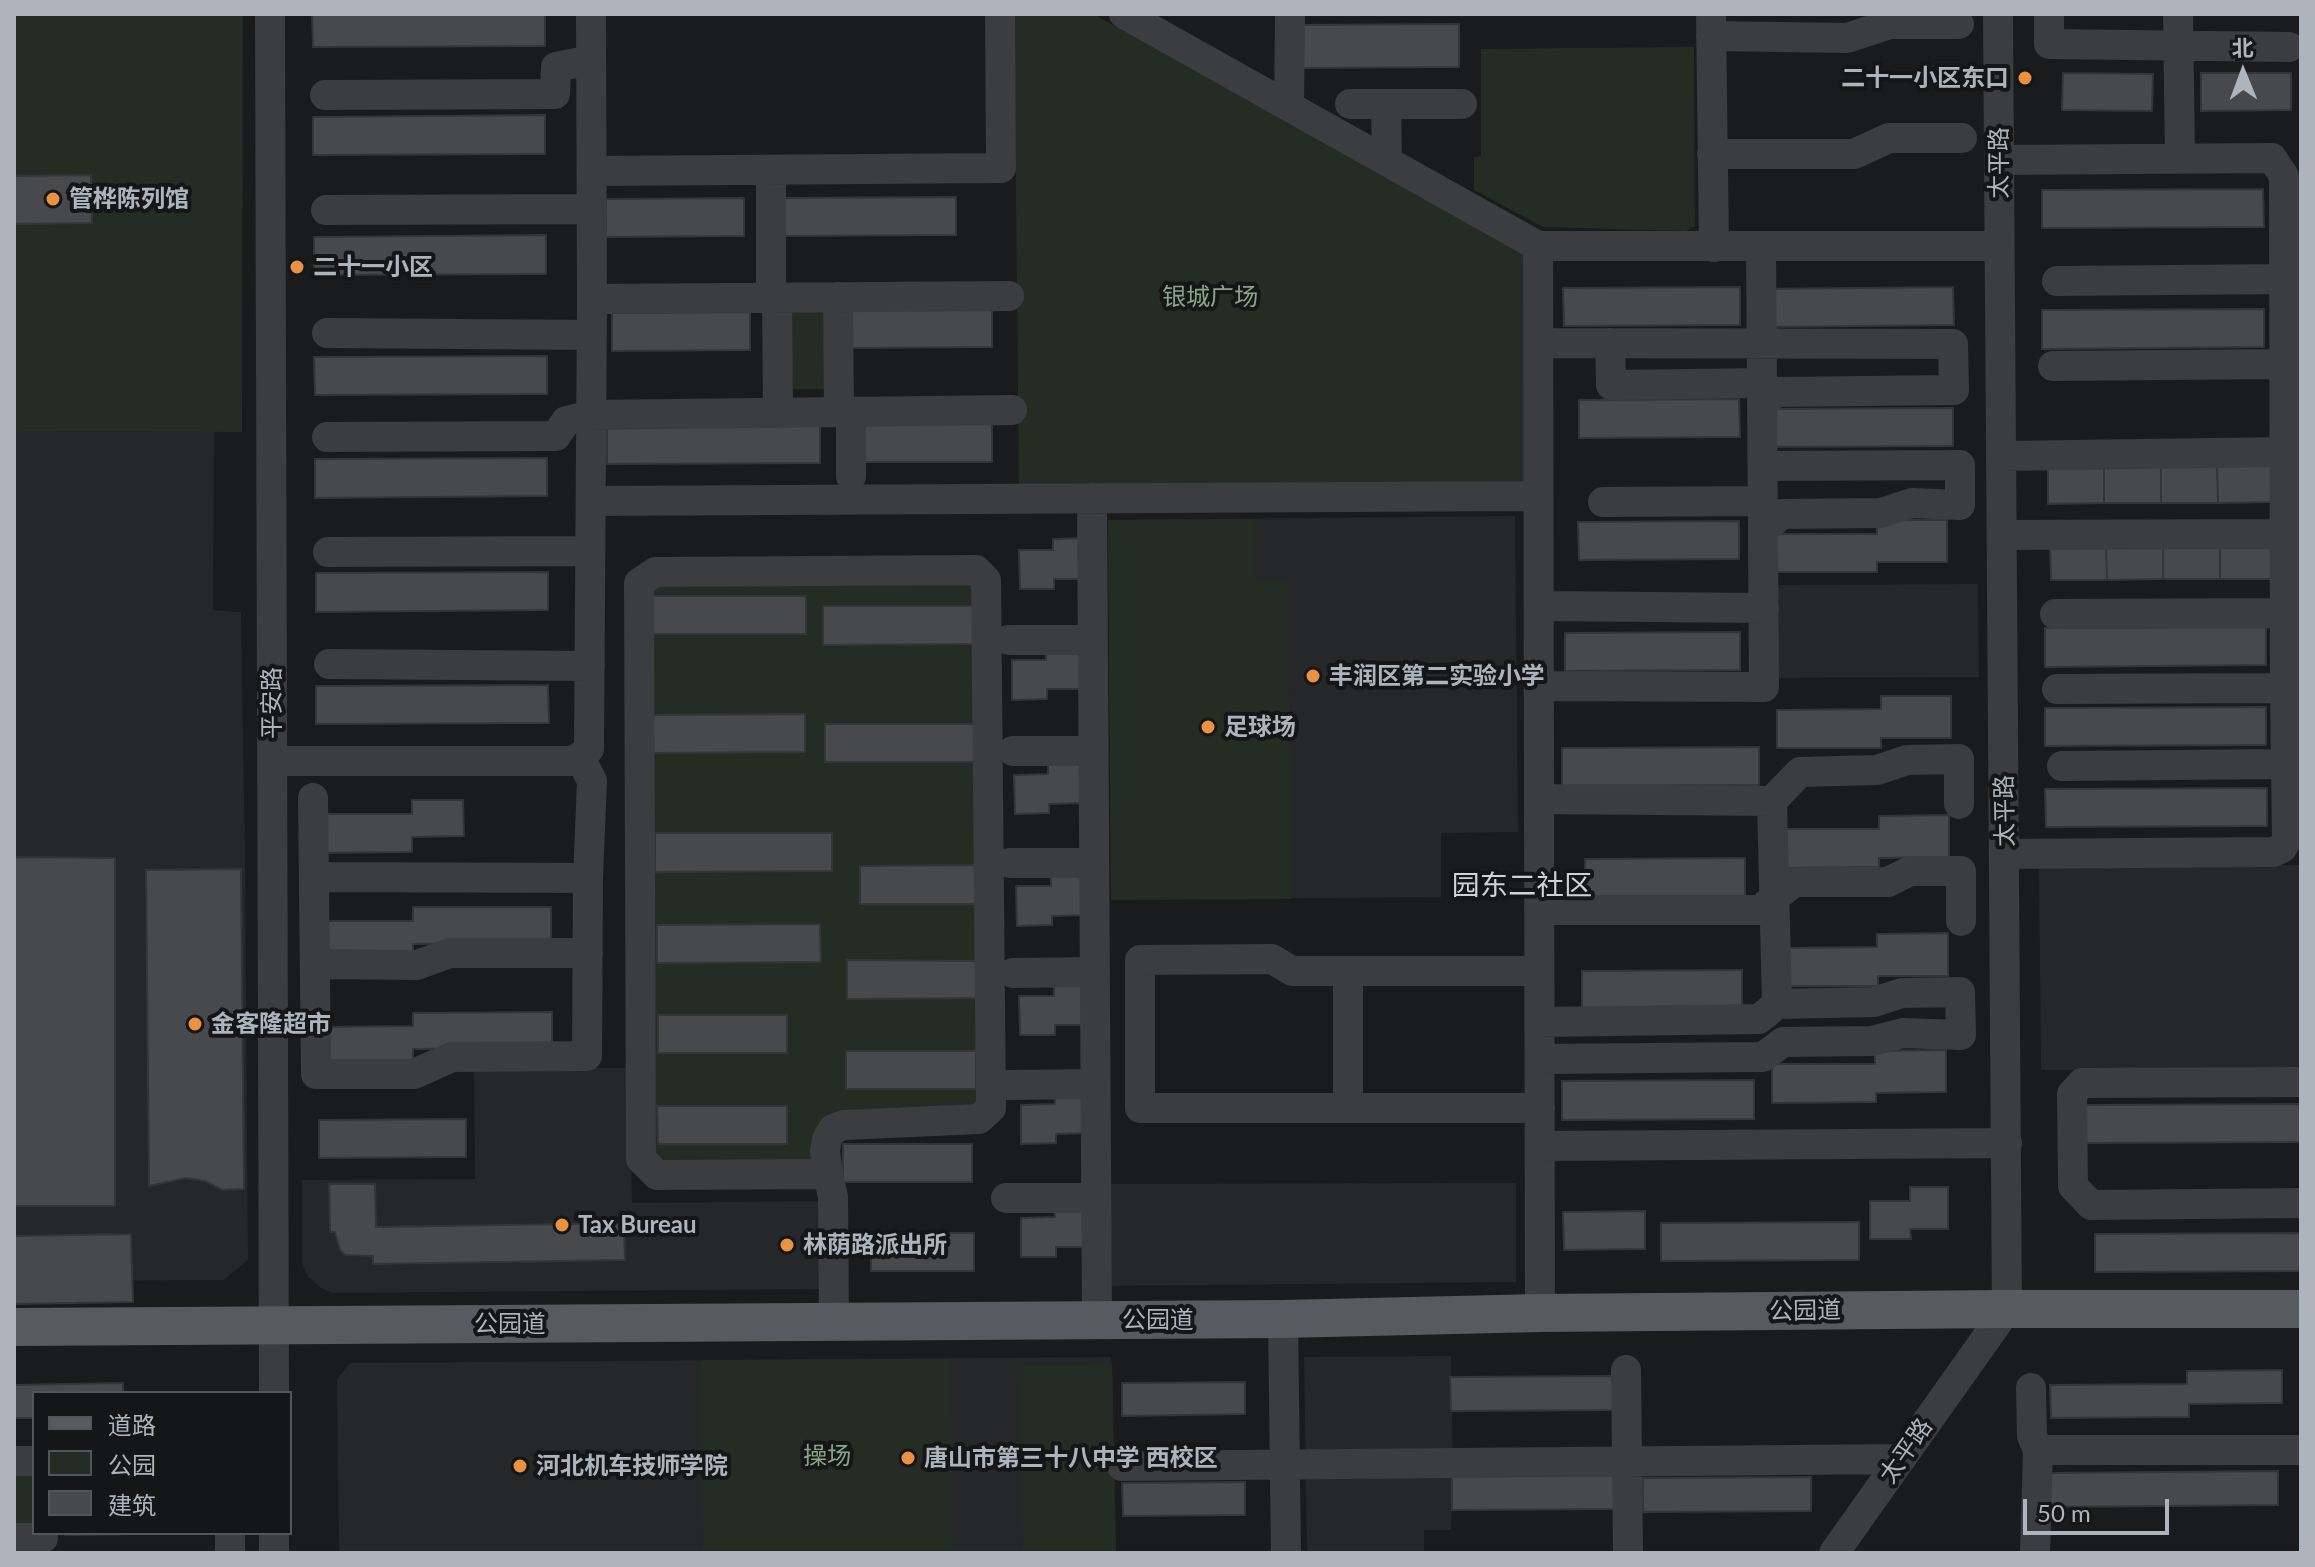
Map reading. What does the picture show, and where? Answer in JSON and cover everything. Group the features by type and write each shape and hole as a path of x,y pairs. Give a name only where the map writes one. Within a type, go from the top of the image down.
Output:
{"main road":[{"name":"公园道","path":"14,1327 2301,1309"}],"street":[{"name":"平安路","path":"270,14 274,1391"},
{"path":"272,761 571,761 589,749 591,14"},
{"path":"592,171 1001,168 1000,14"},
{"path":"1124,14 1538,246 1999,246"},
{"path":"1289,106 1290,14"},
{"name":"太平路","path":"1834,1553 2007,1309 1998,14"},
{"path":"2049,14 2049,44 2289,47"},
{"path":"2178,14 2180,158"},
{"path":"1714,247 1711,25 1847,38 1890,24 1959,24"},
{"path":"325,95 555,94 556,67 591,60"},
{"path":"1350,104 1462,104"},
{"path":"1386,104 1387,161"},
{"path":"1712,154 1854,154 1889,138 1962,138"},
{"path":"1999,160 2272,158 2284,176 2287,840 2282,848 2273,852 2005,854"},
{"path":"771,170 778,413"},
{"path":"326,210 592,209"},
{"path":"1538,246 1540,1313"},
{"path":"1539,686 1764,687 1761,247"},
{"path":"2057,281 2284,279"},
{"path":"592,299 1009,296"},
{"path":"838,297 851,476"},
{"path":"327,333 592,335"},
{"path":"1538,343 1610,343 1762,343 1953,344 1954,390 1775,392 1762,395 1611,385 1610,343"},
{"path":"2053,366 2284,364"},
{"path":"327,437 556,436 566,421 591,415 1012,410"},
{"path":"2001,456 2284,452"},
{"path":"1603,502 1763,515 1881,513 1912,503 1960,505 1960,465 1763,466"},
{"path":"591,501 1538,496"},
{"path":"1092,498 1097,1320"},
{"path":"2002,535 2284,534"},
{"path":"328,552 589,551"},
{"path":"828,1174 657,1175 641,1159 639,583 655,572 976,570 986,580 991,1108 979,1119 844,1125 833,1129 827,1139 828,1174 833,1197 834,1322"},
{"path":"1539,606 1764,608"},
{"path":"2055,614 2284,613"},
{"path":"1009,640 1093,640"},
{"path":"329,664 590,666"},
{"path":"2057,689 2285,688"},
{"path":"1013,751 1093,751"},
{"path":"313,798 316,1074 414,1074 452,1057 587,1056 592,781 580,757"},
{"path":"1783,1042 1768,1011 1773,899 1772,801 1800,772 1877,770 1907,760 1959,759 1959,804"},
{"path":"2062,766 2285,764"},
{"path":"1539,799 1772,801"},
{"path":"1010,863 1094,863"},
{"path":"1539,910 1760,910 1794,882 1888,882 1910,871 1961,871 1961,921"},
{"path":"314,877 588,878"},
{"path":"315,964 417,965 450,953 588,953"},
{"path":"1539,971 1292,971 1272,959 1140,960 1140,1108 1540,1108"},
{"path":"1013,973 1095,972"},
{"path":"1348,972 1348,1108"},
{"path":"1540,1022 1768,1011 1874,1002 1902,993 1960,992 1961,1035 1903,1033 1872,1041 1783,1042 1763,1057 1540,1059"},
{"path":"1095,1006 1140,1004"},
{"path":"2301,1082 2082,1083 2072,1094 2073,1186 2091,1205 2301,1203"},
{"path":"1008,1085 1095,1084"},
{"path":"1540,1146 2007,1143"},
{"path":"1006,1198 1096,1198"},
{"path":"1283,1319 1286,1553"},
{"path":"1626,1370 1628,1553"},
{"path":"2031,1388 2032,1436 2038,1450 2035,1553"},
{"path":"2038,1450 2301,1450"},
{"path":"1122,1466 1901,1459"}],"shaded area":[{"path":"14,431 214,432 213,610 241,612 245,855 248,1260 224,1280 14,1281"},
{"name":"丰润区第二实验小学","path":"1515,516 1518,832 1441,833 1441,897 1111,900 1108,520"},
{"path":"1978,584 1979,677 1775,678 1774,585"},
{"path":"2039,865 2301,865 2301,1070 2041,1070"},
{"path":"474,1068 630,1068 632,1203 819,1201 820,1289 333,1293 321,1288 308,1277 302,1263 302,1180 475,1179"},
{"path":"1516,1183 1516,1282 1108,1286 1108,1184"},
{"path":"1451,1356 1451,1530 1424,1530 1424,1553 1307,1553 1304,1357"},
{"path":"1111,1357 1116,1553 339,1553 337,1379 350,1363"}],"green space":[{"path":"14,14 243,14 242,432 14,431"},
{"name":"银城广场","path":"1014,14 1093,14 1520,250 1528,261 1526,483 1019,490"},
{"path":"1694,47 1695,226 1686,231 1543,227 1474,190 1474,157 1481,157 1481,49"},
{"path":"793,304 829,311 831,389 787,389 787,314"},
{"path":"1254,519 1255,580 1288,580 1291,899 1111,900 1108,520"},
{"path":"663,582 972,585 981,1099 970,1110 840,1117 809,1162 670,1166 652,1156 646,593"},
{"name":"操场","path":"951,1359 953,1553 703,1553 701,1360"},
{"path":"1112,1364 1116,1553 1023,1553 1020,1366"},
{"path":"14,1466 32,1466 32,1533 14,1533"}],"building":[{"path":"312,14 545,14 545,46 313,47"},
{"path":"1459,24 1459,67 1297,68 1297,25"},
{"path":"2063,73 2153,74 2152,111 2062,110"},
{"path":"2201,73 2291,73 2291,110 2201,111"},
{"path":"545,115 545,154 313,155 313,117"},
{"name":"管桦陈列馆","path":"91,175 92,223 14,224 14,176"},
{"path":"2263,189 2264,227 2042,228 2042,190"},
{"path":"956,197 956,235 775,236 775,198"},
{"path":"744,198 744,236 606,237 606,199"},
{"path":"546,235 546,274 314,275 314,237"},
{"path":"1740,287 1740,325 1564,326 1563,288"},
{"path":"1953,287 1954,325 1762,327 1762,289"},
{"path":"847,309 992,309 992,347 848,348"},
{"path":"2264,309 2264,347 2042,349 2042,310"},
{"path":"750,312 750,350 612,351 612,313"},
{"path":"547,356 547,394 315,395 314,357"},
{"path":"1739,399 1740,437 1579,438 1579,400"},
{"path":"1953,408 1953,446 1763,447 1763,409"},
{"path":"992,423 992,462 854,462 854,424"},
{"path":"820,425 820,463 607,464 607,426"},
{"path":"547,458 547,496 315,498 315,459"},
{"path":"2274,464 2274,502 2218,503 2217,465"},
{"path":"2104,465 2161,465 2161,503 2104,503"},
{"path":"2104,465 2104,503 2048,504 2048,466"},
{"path":"2161,465 2217,465 2218,503 2161,503"},
{"path":"1877,520 1947,520 1947,562 1877,562 1877,572 1773,572 1773,534 1877,534"},
{"path":"1739,521 1739,559 1579,560 1578,522"},
{"path":"1088,538 1089,579 1054,579 1054,589 1020,589 1019,550 1053,550 1053,539"},
{"path":"2163,541 2220,541 2220,579 2163,579"},
{"path":"2163,541 2163,579 2107,580 2106,542"},
{"path":"2220,541 2276,541 2277,579 2220,579"},
{"path":"2050,542 2106,542 2107,580 2051,580"},
{"path":"548,572 548,610 316,612 316,573"},
{"path":"652,596 806,596 806,634 652,634"},
{"path":"823,606 977,606 977,644 823,645"},
{"path":"2266,627 2266,665 2045,667 2045,628"},
{"path":"1740,632 1740,670 1565,671 1565,633"},
{"path":"1046,649 1081,649 1082,689 1047,689 1047,699 1012,700 1012,660 1046,660"},
{"path":"548,685 549,723 316,724 316,686"},
{"path":"1881,696 1951,696 1951,738 1881,738 1881,748 1777,748 1777,710 1881,709"},
{"path":"2266,707 2266,745 2045,746 2045,708"},
{"path":"805,714 805,752 651,753 651,715"},
{"path":"825,724 979,724 979,762 825,762"},
{"path":"1759,747 1759,785 1562,786 1562,748"},
{"path":"1083,763 1084,803 1049,804 1049,813 1015,814 1014,775 1048,774 1048,764"},
{"path":"2267,788 2267,826 2046,827 2045,789"},
{"path":"412,800 463,800 464,836 412,837 412,852 317,853 317,814 412,814"},
{"path":"1949,815 1949,857 1879,858 1879,867 1775,868 1775,829 1879,829 1879,816"},
{"path":"655,833 832,833 832,871 655,872"},
{"path":"14,857 115,858 115,1206 14,1206"},
{"path":"1745,858 1745,896 1585,897 1585,859"},
{"path":"985,865 985,904 860,904 860,866"},
{"name":"金客隆超市","path":"241,869 244,1189 222,1190 205,1181 186,1178 149,1186 146,870"},
{"path":"1051,875 1086,875 1086,915 1052,916 1052,925 1017,926 1016,886 1051,886"},
{"path":"413,907 551,907 551,943 413,944 413,959 318,960 318,921 413,921"},
{"path":"820,924 821,962 657,963 657,925"},
{"path":"1948,933 1948,976 1878,976 1878,986 1774,986 1774,948 1877,947 1877,934"},
{"path":"847,960 976,961 977,998 847,999"},
{"path":"1742,970 1742,1008 1582,1010 1582,971"},
{"path":"1054,985 1089,985 1089,1025 1055,1025 1055,1035 1020,1035 1019,996 1054,996"},
{"path":"552,1012 552,1048 413,1049 413,1064 318,1065 318,1027 413,1026 413,1013"},
{"path":"658,1015 787,1015 787,1053 658,1053"},
{"path":"1946,1050 1946,1092 1876,1093 1876,1102 1772,1103 1772,1064 1875,1064 1875,1051"},
{"path":"846,1051 976,1051 976,1089 846,1089"},
{"path":"1754,1080 1754,1119 1562,1120 1562,1081"},
{"path":"1090,1093 1091,1133 1056,1134 1056,1143 1021,1144 1021,1105 1055,1104 1055,1094"},
{"path":"2301,1104 2301,1142 2086,1143 2086,1105"},
{"path":"657,1106 787,1106 787,1144 658,1144"},
{"path":"466,1119 466,1157 319,1158 319,1120"},
{"path":"843,1144 972,1144 972,1182 843,1182"},
{"name":"Tax Bureau","path":"329,1184 375,1184 376,1227 624,1223 625,1260 373,1264 373,1256 345,1255 340,1250 335,1232 330,1232"},
{"path":"1910,1187 1948,1187 1948,1229 1910,1229 1911,1239 1870,1239 1870,1201 1910,1201"},
{"path":"1090,1206 1090,1247 1056,1247 1056,1257 1021,1257 1021,1218 1055,1217 1055,1207"},
{"path":"1645,1211 1645,1249 1564,1250 1563,1212"},
{"path":"1859,1222 1859,1260 1661,1261 1661,1223"},
{"path":"871,1233 974,1233 974,1271 871,1271"},
{"path":"2301,1233 2301,1271 2095,1272 2095,1234"},
{"path":"131,1234 133,1302 14,1304 14,1236"},
{"path":"2282,1370 2282,1403 2189,1404 2189,1417 2051,1418 2050,1385 2187,1384 2187,1371"},
{"path":"1618,1376 1618,1410 1451,1411 1450,1377"},
{"path":"1245,1382 1245,1414 1122,1416 1122,1383"},
{"path":"123,1383 123,1391 32,1391 32,1418 14,1418 14,1385"},
{"path":"2278,1471 2278,1505 2049,1507 2049,1473"},
{"path":"1620,1475 1620,1509 1452,1510 1452,1476"},
{"path":"1811,1477 1811,1511 1643,1512 1643,1478"},
{"path":"1245,1482 1245,1515 1123,1516 1122,1483"}],"place":[{"name":"二十一小区东口","path":"2025,78"},
{"name":"管桦陈列馆","path":"53,199"},
{"name":"二十一小区","path":"297,267"},
{"name":"丰润区第二实验小学","path":"1313,676"},
{"name":"足球场","path":"1208,727"},
{"name":"金客隆超市","path":"195,1024"},
{"name":"Tax Bureau","path":"562,1225"},
{"name":"林荫路派出所","path":"787,1245"},
{"name":"唐山市第三十八中学 西校区","path":"908,1458"},
{"name":"河北机车技师学院","path":"520,1466"}],"district":[{"name":"园东二社区","path":"1522,886"}]}
